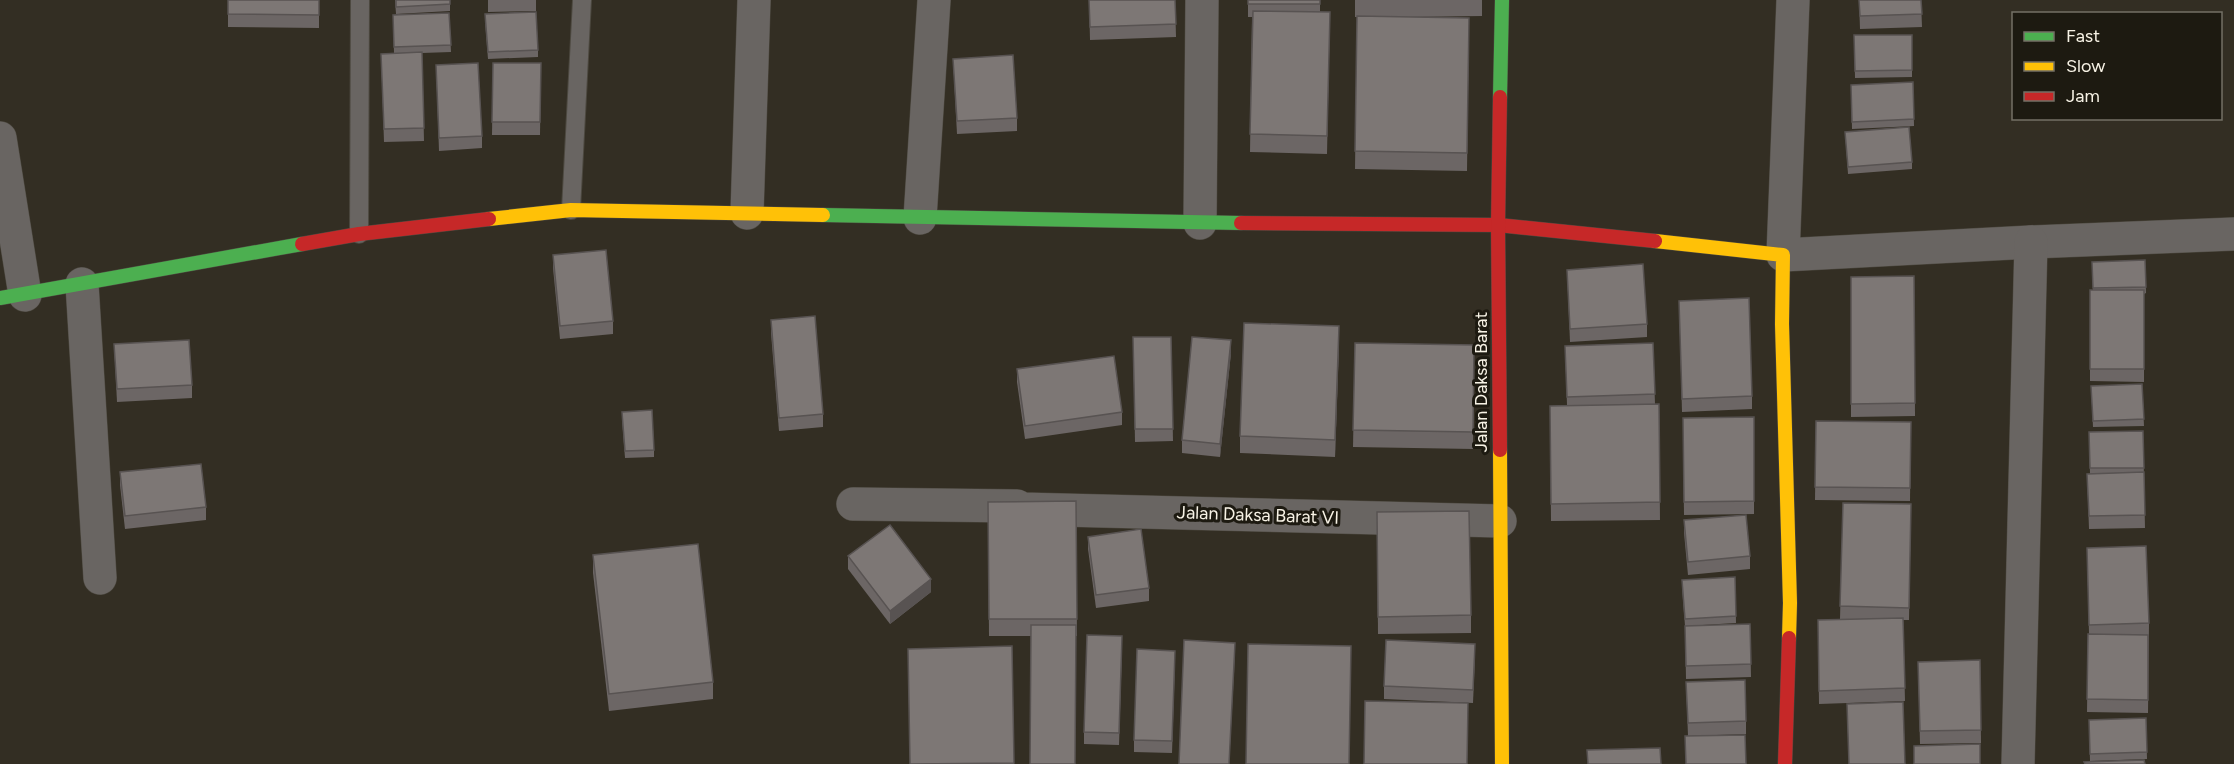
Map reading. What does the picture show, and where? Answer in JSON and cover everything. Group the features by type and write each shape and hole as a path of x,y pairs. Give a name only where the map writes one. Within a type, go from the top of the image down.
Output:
{"street":[{"path":"747,213 754,0"},
{"path":"920,218 934,0"},
{"path":"1200,223 1202,0"},
{"name":"Jalan Daksa Barat","path":"1502,0 1498,225 1502,764"},
{"path":"1785,764 1790,603 1782,324 1794,0"},
{"path":"0,138 13,296 358,234 571,210 1200,223 1498,225 1783,255 2234,234"},
{"path":"2018,764 2031,242"},
{"path":"82,284 100,578"},
{"name":"Jalan Daksa Barat VI","path":"853,504 1017,506 1022,509 1500,521"}],"lane":[{"path":"358,234 360,0"},
{"path":"571,210 582,0"}],"building":[{"path":"228,0 319,0 319,15 228,14"},
{"path":"396,0 450,0 450,4 396,7"},
{"path":"1089,0 1175,0 1176,24 1090,27"},
{"path":"1248,0 1320,0 1320,4 1248,4"},
{"path":"1859,0 1921,0 1922,14 1860,16"},
{"path":"1253,11 1330,12 1327,136 1250,134"},
{"path":"536,12 538,50 488,52 485,14"},
{"path":"449,13 451,45 394,47 393,15"},
{"path":"1357,16 1469,18 1467,153 1355,151"},
{"path":"1854,35 1912,35 1912,70 1855,71"},
{"path":"422,52 424,128 384,129 381,54"},
{"path":"1013,55 1017,118 957,121 953,59"},
{"path":"478,63 482,136 439,138 436,65"},
{"path":"493,63 541,63 540,122 492,122"},
{"path":"1913,82 1914,119 1852,122 1851,85"},
{"path":"1909,127 1912,162 1848,167 1845,132"},
{"path":"606,250 613,321 560,326 553,255"},
{"path":"2145,260 2146,287 2093,288 2092,262"},
{"path":"1643,264 1647,324 1570,329 1567,270"},
{"path":"1914,276 1915,403 1851,404 1851,277"},
{"path":"2090,290 2144,290 2144,369 2090,369"},
{"path":"1749,298 1752,396 1682,399 1679,301"},
{"path":"815,316 823,414 779,418 771,320"},
{"path":"1244,323 1339,326 1335,440 1240,436"},
{"path":"1133,337 1171,337 1173,429 1135,429"},
{"path":"1192,337 1231,340 1220,444 1182,440"},
{"path":"189,340 192,385 117,389 114,344"},
{"path":"1355,343 1474,345 1473,432 1353,430"},
{"path":"1653,343 1655,394 1567,397 1565,346"},
{"path":"1114,356 1122,412 1025,426 1017,369"},
{"path":"2142,384 2144,419 2093,421 2091,386"},
{"path":"1659,404 1660,502 1551,504 1550,406"},
{"path":"652,410 654,450 625,451 622,412"},
{"path":"1754,417 1754,501 1684,502 1683,418"},
{"path":"1816,421 1911,422 1910,488 1815,487"},
{"path":"2143,431 2144,468 2090,468 2089,432"},
{"path":"201,464 206,507 125,516 120,472"},
{"path":"2144,472 2145,515 2089,516 2087,474"},
{"path":"1076,501 1077,619 989,619 988,502"},
{"path":"1843,503 1911,504 1909,608 1840,606"},
{"path":"1469,511 1471,615 1378,617 1377,512"},
{"path":"1746,515 1750,556 1688,562 1684,520"},
{"path":"890,525 931,579 890,611 848,556"},
{"path":"1141,529 1149,588 1096,595 1088,537"},
{"path":"698,544 713,682 609,694 593,555"},
{"path":"2146,546 2149,623 2089,625 2087,548"},
{"path":"1735,577 1736,616 1685,619 1682,580"},
{"path":"1903,618 1905,688 1819,691 1818,620"},
{"path":"1750,624 1751,664 1686,666 1685,626"},
{"path":"1031,625 1076,625 1075,764 1030,764"},
{"path":"2088,634 2148,635 2148,700 2087,699"},
{"path":"1087,635 1122,636 1119,733 1084,732"},
{"path":"1184,640 1235,643 1229,764 1179,764"},
{"path":"1386,640 1475,644 1473,690 1384,686"},
{"path":"1248,644 1351,646 1349,764 1246,764"},
{"path":"1012,646 1014,763 910,764 908,649"},
{"path":"1137,649 1175,651 1172,741 1134,740"},
{"path":"1980,660 1981,730 1920,731 1918,662"},
{"path":"1745,680 1746,721 1688,723 1686,682"},
{"path":"1365,701 1468,703 1467,764 1364,764"},
{"path":"1903,702 1905,764 1849,764 1847,704"},
{"path":"2146,718 2147,752 2090,754 2089,720"},
{"path":"1745,735 1746,764 1686,764 1685,736"},
{"path":"1980,744 1980,764 1914,764 1914,746"},
{"path":"1660,748 1661,764 1588,764 1587,750"},
{"path":"2144,760 2145,764 2085,764 2084,762"}],"traffic: fast":[{"path":"1500,97 1502,0"},
{"path":"823,215 1241,223"},
{"path":"0,298 302,244"}],"traffic: slow":[{"path":"489,219 571,210 823,215"},
{"path":"1655,241 1783,255 1782,324 1789,638"},
{"path":"1500,450 1502,764"}],"traffic: jam":[{"path":"1500,97 1498,225 1500,450"},
{"path":"302,244 359,234 489,219"},
{"path":"1241,223 1498,225 1655,241"},
{"path":"1785,764 1789,638"}]}
